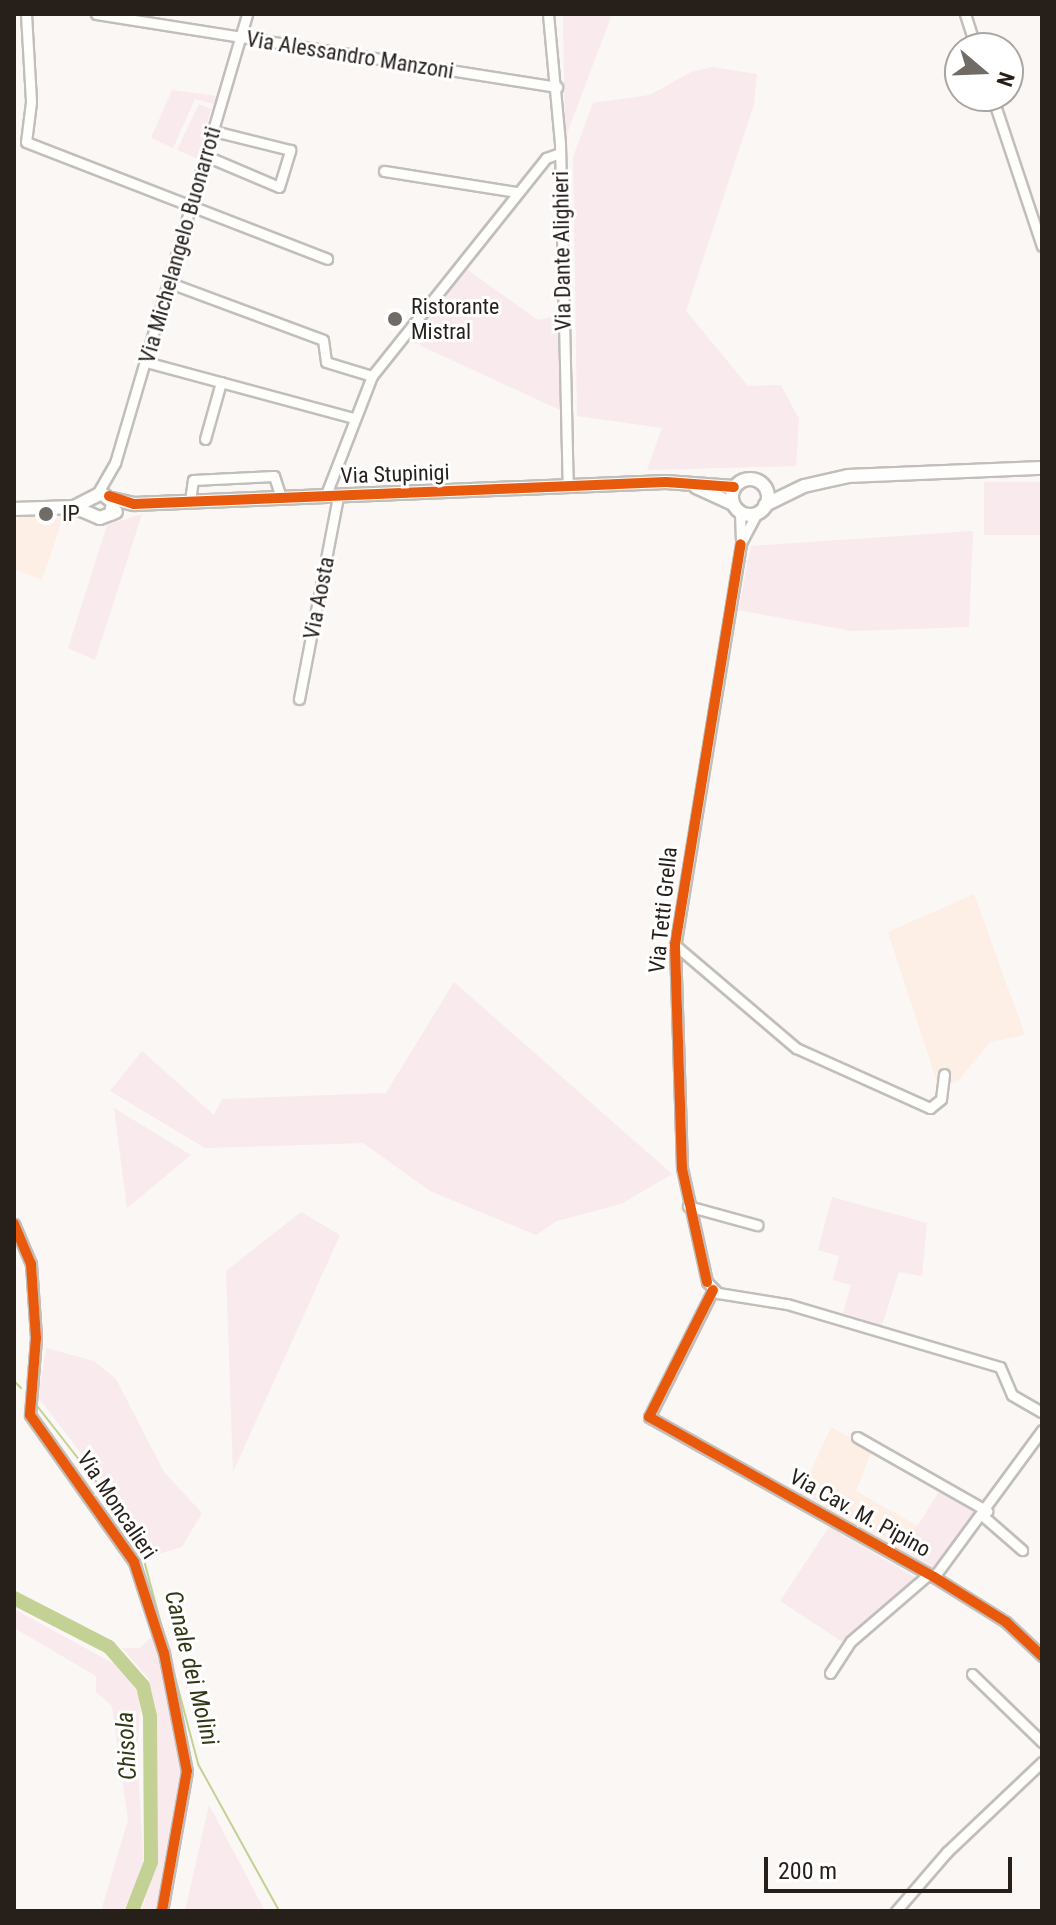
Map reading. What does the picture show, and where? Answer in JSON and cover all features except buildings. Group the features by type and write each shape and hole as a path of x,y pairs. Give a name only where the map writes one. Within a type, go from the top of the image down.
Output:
{"street":[{"path":"26,14 31,102 26,142 327,259"},
{"name":"Via Alessandro Manzoni","path":"96,14 557,87"},
{"name":"Via Michelangelo Buonarroti","path":"102,497 170,283 247,14"},
{"name":"Via Dante Alighieri","path":"550,14 560,153 568,487"},
{"path":"997,112 1042,246"},
{"path":"206,156 279,187 290,150 214,131"},
{"name":"Via Aosta","path":"299,699 332,496 353,418 372,376 517,192 546,158 560,153"},
{"path":"384,171 517,192"},
{"path":"170,283 323,340 326,362 372,376"},
{"path":"146,362 353,418"},
{"path":"205,439 221,382"},
{"name":"Via Stupinigi","path":"102,497 134,504 681,483 734,487 750,478 762,483 804,486 860,475 1042,468"},
{"path":"190,501 193,480 274,476 281,498"},
{"name":"Via Stupinigi","path":"681,483 736,508 761,509 804,486"},
{"path":"761,509 762,483"},
{"path":"734,487 736,508"},
{"path":"14,509 74,507 102,497"},
{"path":"74,507 93,514 111,514 102,497"},
{"path":"93,514 102,497"},
{"name":"Via Stupinigi","path":"111,514 134,504"},
{"name":"Via Tetti Grella","path":"713,1290 688,1206 675,945 741,544 736,508"},
{"name":"Via Tetti Grella","path":"741,544 761,509"},
{"path":"675,945 796,1048 930,1108 941,1099 944,1074"},
{"path":"688,1206 757,1225"},
{"name":"Via Moncalieri","path":"14,1224 31,1264 36,1338 30,1415 134,1562 158,1625 187,1771 162,1911"},
{"path":"713,1290 787,1304 1000,1367 1012,1395 1042,1412"},
{"name":"Via Cav. M. Pipino","path":"713,1290 649,1417 932,1576 1006,1622 1042,1656"},
{"path":"830,1673 851,1641 932,1576 985,1514 1042,1430"},
{"path":"857,1437 985,1514 1022,1550"},
{"path":"972,1674 1042,1742"},
{"path":"896,1911 947,1852 1042,1762"}],"shaded area":[{"path":"563,14 612,14 565,139"},
{"path":"712,67 757,74 754,104 686,311 748,386 781,385 799,419 796,466 647,470 662,428 577,416 573,157 593,103 650,95 691,72"},
{"path":"172,90 216,96 214,104 195,99 173,148 151,138"},
{"path":"199,104 211,109 198,159 177,150"},
{"path":"461,265 538,320 559,315 560,410 406,339"},
{"path":"984,482 1042,482 1042,535 984,535"},
{"path":"21,512 65,512 42,580 14,569 14,527"},
{"path":"142,514 95,660 68,648 107,525"},
{"path":"973,531 969,627 852,631 738,610 751,546"},
{"path":"974,894 1025,1035 990,1042 957,1082 938,1085 888,932"},
{"path":"454,982 672,1174 621,1204 557,1221 536,1235 430,1191 363,1143 205,1148 110,1091 142,1051 214,1115 222,1099 386,1093"},
{"path":"114,1108 191,1155 127,1208"},
{"path":"832,1197 927,1223 922,1276 899,1272 882,1325 843,1313 851,1285 833,1280 839,1256 818,1250"},
{"path":"301,1212 340,1235 233,1472 226,1271"},
{"path":"46,1348 94,1361 116,1379 164,1472 202,1513 182,1547 158,1554 38,1397"},
{"path":"831,1427 872,1450 856,1491 918,1526 900,1553 800,1494"},
{"path":"940,1490 978,1514 938,1577 900,1554"},
{"path":"829,1527 918,1579 844,1643 780,1601"},
{"path":"14,1609 120,1667 141,1697 137,1753 144,1869 123,1911 101,1911 128,1820 112,1706 96,1692 96,1676 16,1629"},
{"path":"153,1636 180,1755 181,1793 159,1902 154,1911 141,1911 157,1862 156,1716 149,1679 122,1648 140,1648"},
{"path":"209,1805 265,1911 185,1911"}],"waterway":[{"name":"Canale dei Molini","path":"14,1381 21,1388"},
{"name":"Canale dei Molini","path":"34,1402 137,1534 198,1764 279,1911"},
{"name":"Chisola","path":"14,1598 109,1647 143,1686 150,1716 151,1862 132,1911"}],"cycle path":[{"path":"109,496 134,504 666,482 734,487"},
{"path":"707,1282 682,1168 675,945 741,544"},
{"path":"14,1224 31,1264 36,1338 30,1415 134,1562 164,1653 187,1771 162,1911"},
{"path":"713,1290 649,1417 934,1577 1006,1622 1042,1656"}],"place":[{"name":"Ristorante Mistral","path":"395,319"},
{"name":"IP","path":"46,514"}]}
